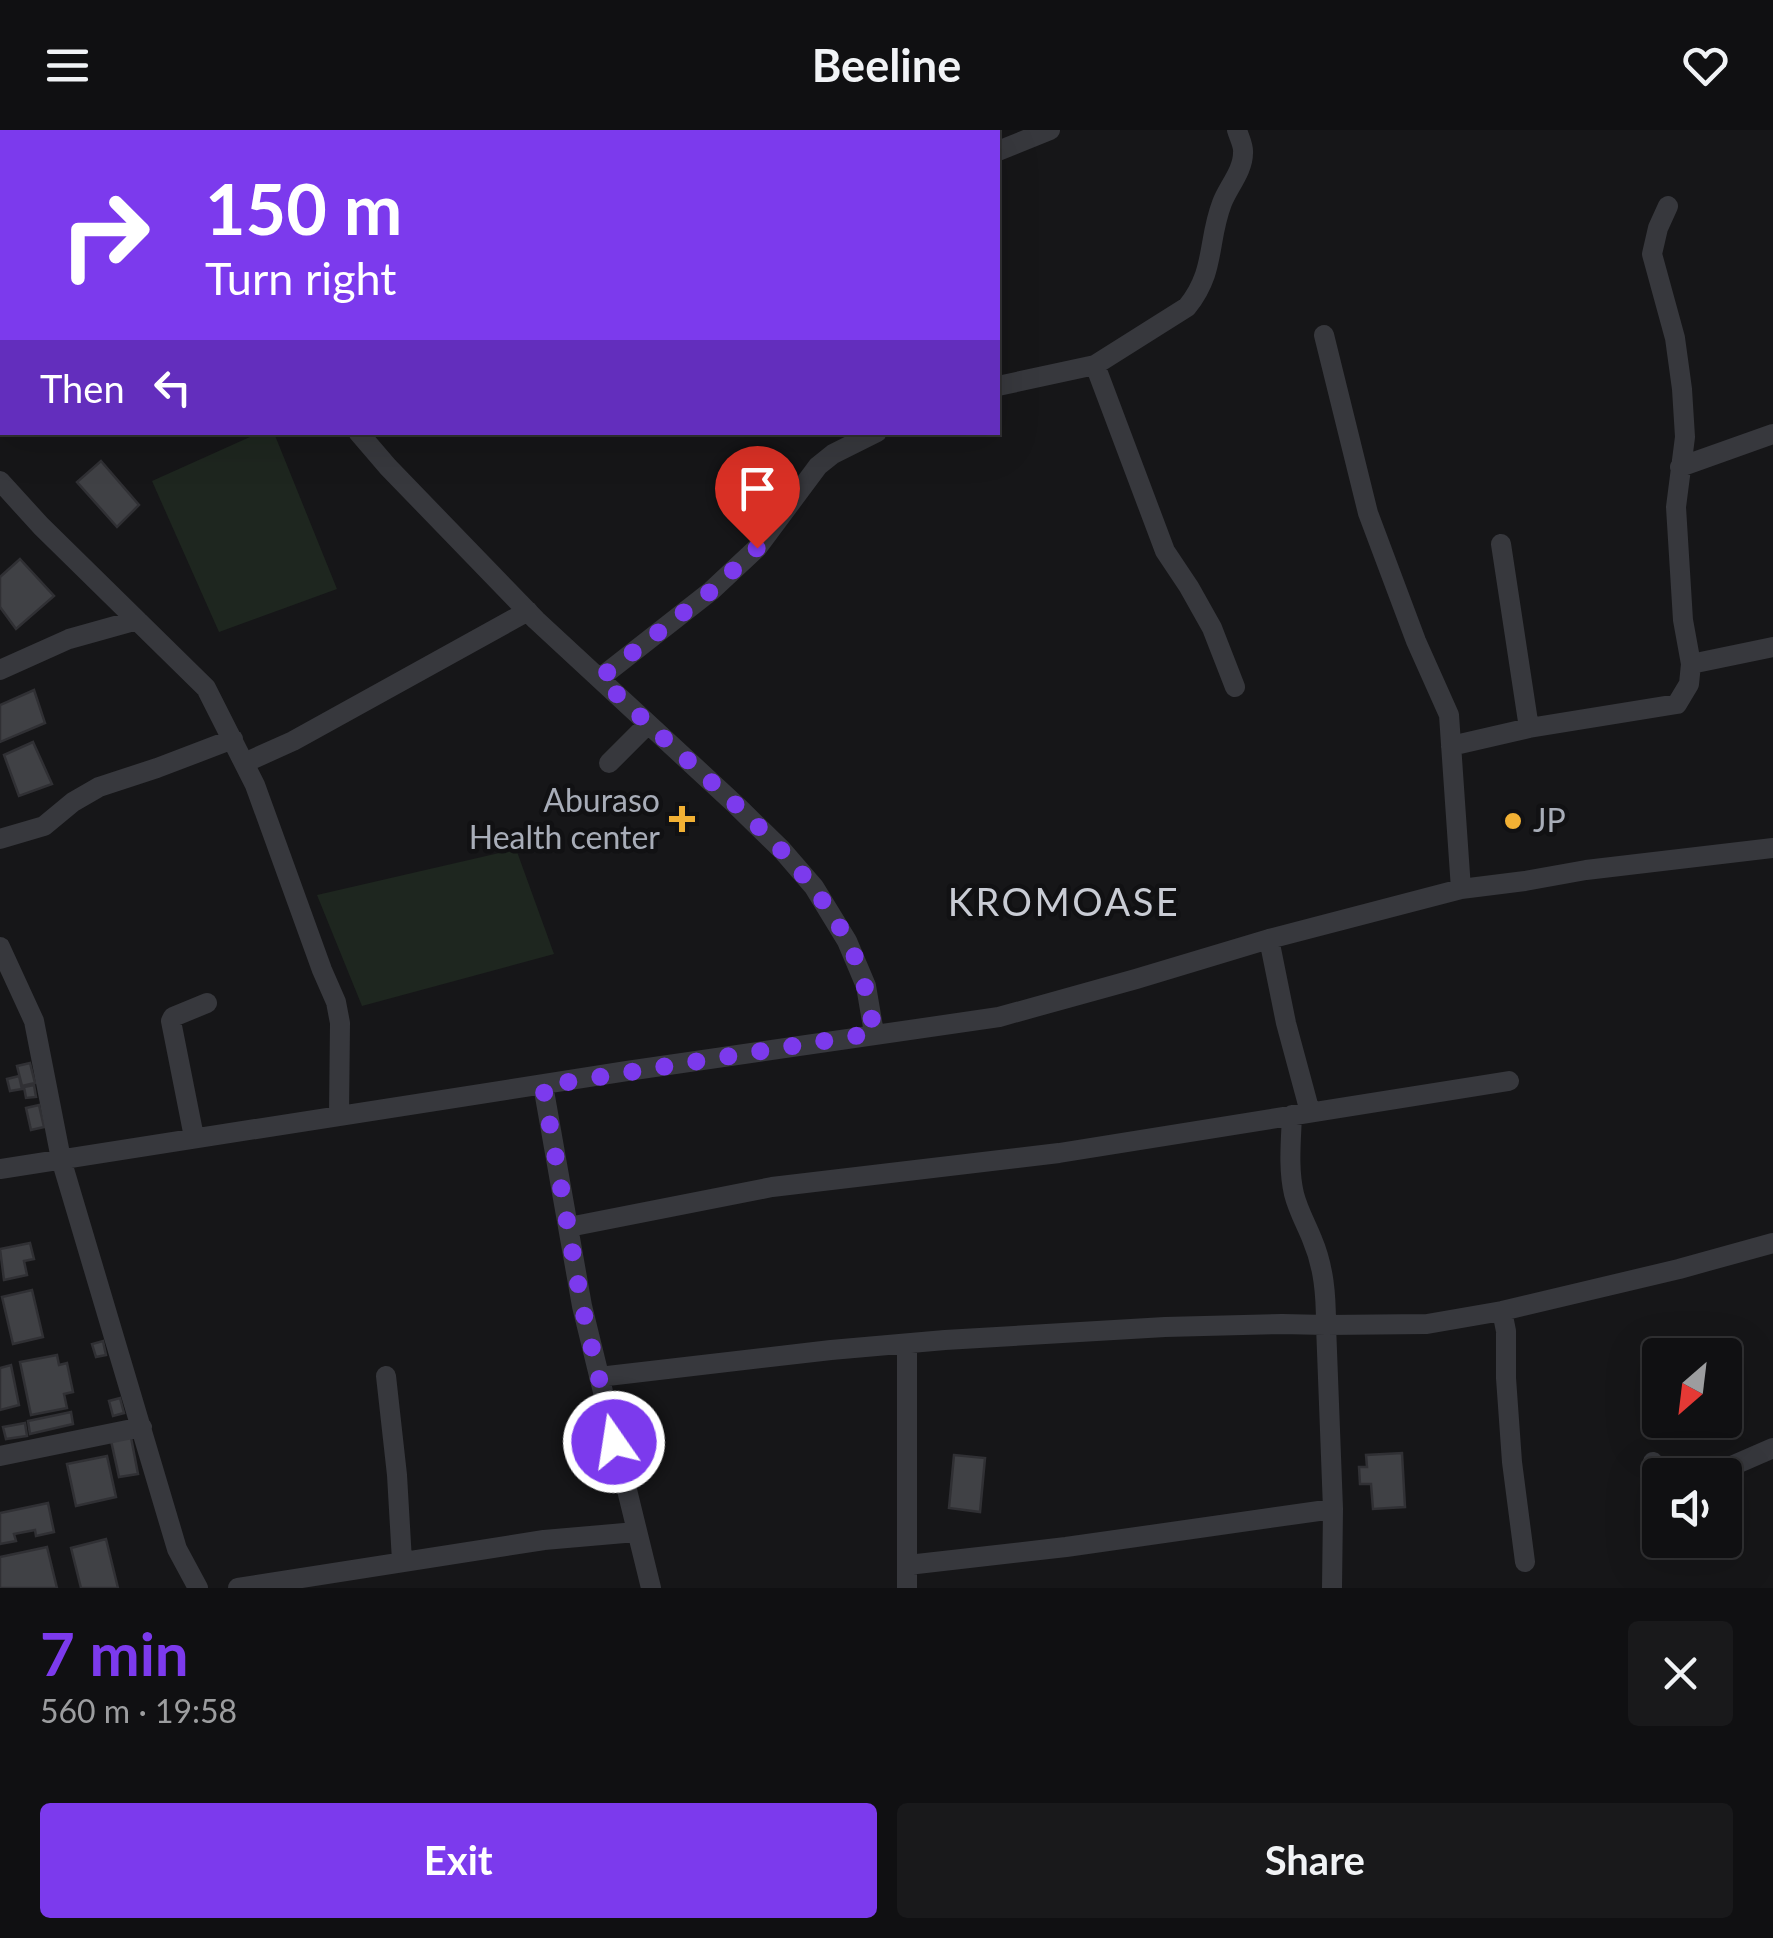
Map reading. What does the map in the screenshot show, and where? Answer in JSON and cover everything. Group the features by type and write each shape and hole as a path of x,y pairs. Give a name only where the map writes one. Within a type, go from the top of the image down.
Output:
{"street":[{"path":"1000,150 1050,130"},
{"path":"1000,386 1094,365 1187,307 1196,296 1212,256 1222,202 1244,152 1237,130"},
{"path":"1451,746 1530,728 1677,704 1690,684 1676,507 1685,437 1682,389 1674,338 1652,254 1668,206"},
{"path":"1324,336 1368,512 1416,641 1449,714 1461,889"},
{"path":"1094,365 1165,551 1212,628 1235,687"},
{"path":"1680,467 1773,434"},
{"path":"361,435 528,611 771,839 814,886 848,940 866,986 874,1033"},
{"path":"600,678 711,591 757,548 818,466 871,435"},
{"path":"0,481 206,688 255,785 336,1002 340,1024 339,1114"},
{"path":"1501,544 1530,728"},
{"path":"244,763 308,733 528,611"},
{"path":"0,670 70,639 137,620"},
{"path":"1690,664 1773,647"},
{"path":"610,764 648,724"},
{"path":"0,839 44,826 98,787 233,739"},
{"path":"0,1169 339,1114 999,1017 1269,939 1461,889 1773,848"},
{"path":"1269,939 1301,1113 1290,1164 1293,1192 1323,1273 1333,1509 1332,1588"},
{"path":"0,947 34,1020 61,1160 176,1549 198,1588"},
{"path":"194,1137 171,1021 172,1016 207,1003"},
{"path":"569,1226 772,1187 1058,1153 1509,1081"},
{"path":"543,1086 582,1306 651,1588"},
{"path":"599,1377 907,1344 1165,1328 1427,1324 1502,1311 1773,1243"},
{"path":"1502,1311 1512,1462 1525,1562"},
{"path":"906,1588 907,1344"},
{"path":"386,1376 402,1561"},
{"path":"0,1456 142,1427"},
{"path":"1742,1461 1773,1448"},
{"path":"908,1565 1066,1548 1333,1509"},
{"path":"238,1588 544,1540 636,1532"}],"shaded area":[{"path":"255,435 275,435 337,589 219,632 152,481"},
{"path":"516,849 554,954 362,1006 317,895"}],"building":[{"path":"101,461 139,505 117,527 77,482"},
{"path":"20,559 54,596 16,629 0,607 0,577"},
{"path":"34,690 45,723 0,742 0,705"},
{"path":"33,742 52,784 19,796 4,755"},
{"path":"30,1063 35,1083 22,1086 17,1066"},
{"path":"19,1076 22,1089 10,1091 7,1079"},
{"path":"34,1085 36,1097 26,1098 24,1087"},
{"path":"39,1105 44,1127 31,1130 26,1108"},
{"path":"30,1243 34,1259 24,1261 27,1275 4,1280 0,1249"},
{"path":"32,1290 43,1337 13,1344 2,1297"},
{"path":"103,1341 106,1355 96,1357 92,1344"},
{"path":"57,1355 59,1365 67,1363 73,1392 64,1394 67,1408 31,1415 20,1362"},
{"path":"11,1365 19,1405 0,1410 0,1368"},
{"path":"120,1398 124,1413 113,1416 109,1401"},
{"path":"71,1412 73,1424 30,1434 28,1421"},
{"path":"25,1423 27,1436 6,1439 3,1427"},
{"path":"130,1432 138,1474 119,1477 110,1436"},
{"path":"1402,1453 1405,1507 1373,1509 1371,1484 1360,1484 1359,1467 1367,1467 1366,1455"},
{"path":"954,1455 985,1458 980,1512 949,1508"},
{"path":"107,1456 116,1497 76,1506 67,1464"},
{"path":"48,1503 54,1532 36,1536 35,1530 14,1534 16,1541 0,1544 0,1513"},
{"path":"106,1539 118,1588 81,1588 71,1548"},
{"path":"47,1547 57,1588 0,1588 0,1557"}],"place":[{"name":"Aburaso Health center","path":"682,819"},
{"name":"JP","path":"1513,821"}],"district":[{"name":"KROMOASE","path":"1064,903"}],"route":[{"path":"614,1442 582,1306 543,1086 874,1033 866,986 848,940 814,886 738,806 600,678 711,591 757,548"}]}
